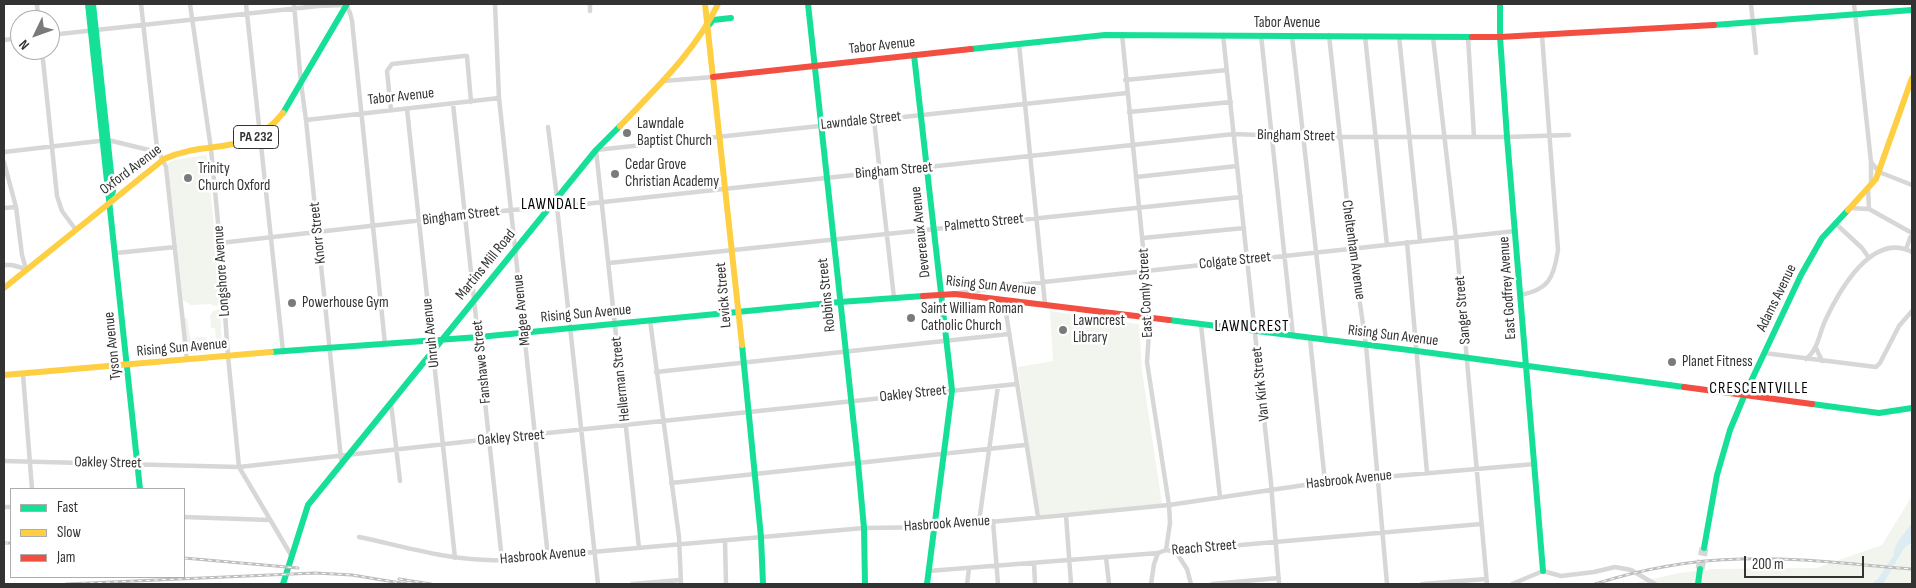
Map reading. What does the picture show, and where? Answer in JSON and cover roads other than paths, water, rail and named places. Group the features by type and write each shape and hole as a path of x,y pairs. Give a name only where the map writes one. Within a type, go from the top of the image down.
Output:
{"main road":[{"name":"Tyson Avenue","path":"88,4 93,30 105,140 113,191 110,200 140,488"},
{"name":"Tyson Avenue","path":"93,4 93,30"},
{"name":"Oxford Avenue","path":"4,288 110,200 172,154 248,142 260,135 286,110 346,4"},
{"name":"Levick Street","path":"705,4 750,413 761,537 763,584"},
{"name":"Martins Mill Road","path":"284,582 308,505 343,458 516,250 596,150 663,81 707,27 718,4"},
{"name":"Robbins Street","path":"808,4 858,463 864,528 865,584"},
{"name":"East Godfrey Avenue","path":"1500,4 1500,37 1507,137 1543,571"},
{"name":"Tabor Avenue","path":"713,77 1122,34 1500,37 1753,23 1912,10"},
{"path":"707,27 713,20 731,18"},
{"name":"Devereaux Avenue","path":"914,55 952,390 936,527 927,584"},
{"name":"Adams Avenue","path":"1704,548 1717,475 1730,430 1764,353 1812,254 1822,238 1880,172 1912,78"},
{"name":"Rising Sun Avenue","path":"4,375 283,351 479,337 940,293 1046,304 1310,339 1417,351 1879,413 1912,408"},
{"path":"1698,584 1700,569"}],"street":[{"path":"142,4 154,129 157,148 164,159 168,180 187,360"},
{"name":"Longshore Avenue","path":"190,4 211,149 239,467 290,558"},
{"path":"246,4 283,351"},
{"path":"60,34 247,14 294,6 346,4 352,21 385,344"},
{"name":"Magee Avenue","path":"495,4 499,98 548,557"},
{"path":"590,4 590,11"},
{"path":"1751,4 1756,53"},
{"path":"1854,4 1871,159 1869,209"},
{"name":"Knorr Street","path":"294,6 343,458"},
{"name":"East Comly Street","path":"1122,34 1125,80 1140,207 1150,318 1147,362 1169,505 1170,523 1166,550"},
{"path":"1520,295 1535,293 1550,280 1555,270 1558,250 1542,34"},
{"name":"Van Kirk Street","path":"1224,35 1272,489 1279,584"},
{"name":"Cheltenham Avenue","path":"1329,35 1352,248 1366,345 1386,584"},
{"path":"1261,36 1293,336"},
{"path":"1292,36 1305,137 1326,341"},
{"path":"1365,36 1387,245"},
{"path":"1399,36 1420,241"},
{"path":"1468,36 1474,137"},
{"name":"Sanger Street","path":"1433,37 1456,238 1486,582"},
{"path":"1019,44 1046,304"},
{"path":"391,110 387,73 390,66 467,56 471,102"},
{"path":"43,60 57,196 60,208 76,230"},
{"path":"1125,80 1227,70"},
{"name":"Tabor Avenue","path":"663,81 713,77"},
{"name":"Lawndale Street","path":"596,150 1127,93"},
{"name":"Tabor Avenue","path":"306,120 499,98"},
{"path":"1129,112 1231,102"},
{"name":"Fanshawe Street","path":"453,104 502,560"},
{"name":"Unruh Avenue","path":"408,109 455,558"},
{"path":"874,120 894,298"},
{"path":"548,127 557,198"},
{"name":"Bingham Street","path":"220,243 511,210 548,208 1234,134 1305,137 1507,137 1569,135"},
{"path":"4,152 105,140 157,152 164,159"},
{"name":"Hellerman Street","path":"596,150 639,548"},
{"path":"1871,159 1885,156"},
{"path":"1871,159 1880,172 1912,185"},
{"path":"4,162 16,207 22,255 26,269"},
{"path":"1136,177 1238,166"},
{"name":"Palmetto Street","path":"609,263 1241,197"},
{"path":"4,208 16,207"},
{"path":"557,207 598,584"},
{"path":"1848,208 1869,209 1912,233 1906,249"},
{"path":"1835,223 1856,245 1862,248 1869,258"},
{"path":"1143,238 1244,228"},
{"name":"Colgate Street","path":"954,294 1044,282 1516,231"},
{"path":"1407,242 1427,473"},
{"path":"116,253 175,247"},
{"path":"1806,359 1816,348 1821,330 1833,305 1848,281 1869,258 1887,248 1906,249 1912,252"},
{"path":"4,265 26,269"},
{"path":"1004,300 1025,445 1038,517"},
{"path":"1764,353 1876,367 1880,363 1899,326 1912,311"},
{"path":"632,584 681,582 671,483 650,320"},
{"path":"1201,325 1220,497"},
{"path":"656,372 1009,334"},
{"path":"1310,339 1325,482"},
{"path":"1816,348 1822,361"},
{"path":"23,374 32,488"},
{"name":"Oakley Street","path":"4,461 239,467 343,458 397,449 1017,384"},
{"path":"980,522 998,386"},
{"path":"391,402 400,481"},
{"path":"671,483 1025,445"},
{"name":"Hasbrook Avenue","path":"359,537 455,558 482,561 502,560 864,528 936,527 1066,515 1169,505 1325,482 1534,464"},
{"path":"1066,515 1072,584"},
{"path":"185,517 270,520"},
{"path":"993,521 998,584"},
{"name":"Reach Street","path":"928,571 1158,553 1166,550 1176,552 1481,524"},
{"path":"725,540 726,584"},
{"path":"1176,552 1187,570 1191,584"},
{"path":"1151,584 1152,572 1158,553"},
{"path":"1106,557 1109,584"},
{"path":"1034,563 1035,584"},
{"path":"1512,584 1543,571 1561,576 1615,567 1624,568 1655,584"},
{"path":"967,584 969,569"},
{"path":"1212,584 1279,578"},
{"path":"1422,584 1486,582"}],"tunnel":[{"path":"1700,569 1704,548"}],"railway":[{"path":"4,543 10,543"},
{"path":"185,558 298,568"},
{"path":"1595,584 1667,566 1723,560 1784,559 1912,569"},
{"path":"66,584 315,573 352,575 407,584"},
{"path":"399,579 431,584"}],"place":[{"name":"Lawndale Baptist Church","path":"627,133"},
{"name":"Cedar Grove Christian Academy","path":"615,174"},
{"name":"Trinity Church Oxford","path":"188,178"},
{"name":"Powerhouse Gym","path":"292,303"},
{"name":"Saint William Roman Catholic Church","path":"911,318"},
{"name":"Lawncrest Library","path":"1063,330"},
{"name":"Planet Fitness","path":"1672,362"}],"district":[{"name":"LAWNDALE","path":"554,205"},
{"name":"LAWNCREST","path":"1252,327"},
{"name":"CRESCENTVILLE","path":"1759,389"}]}
